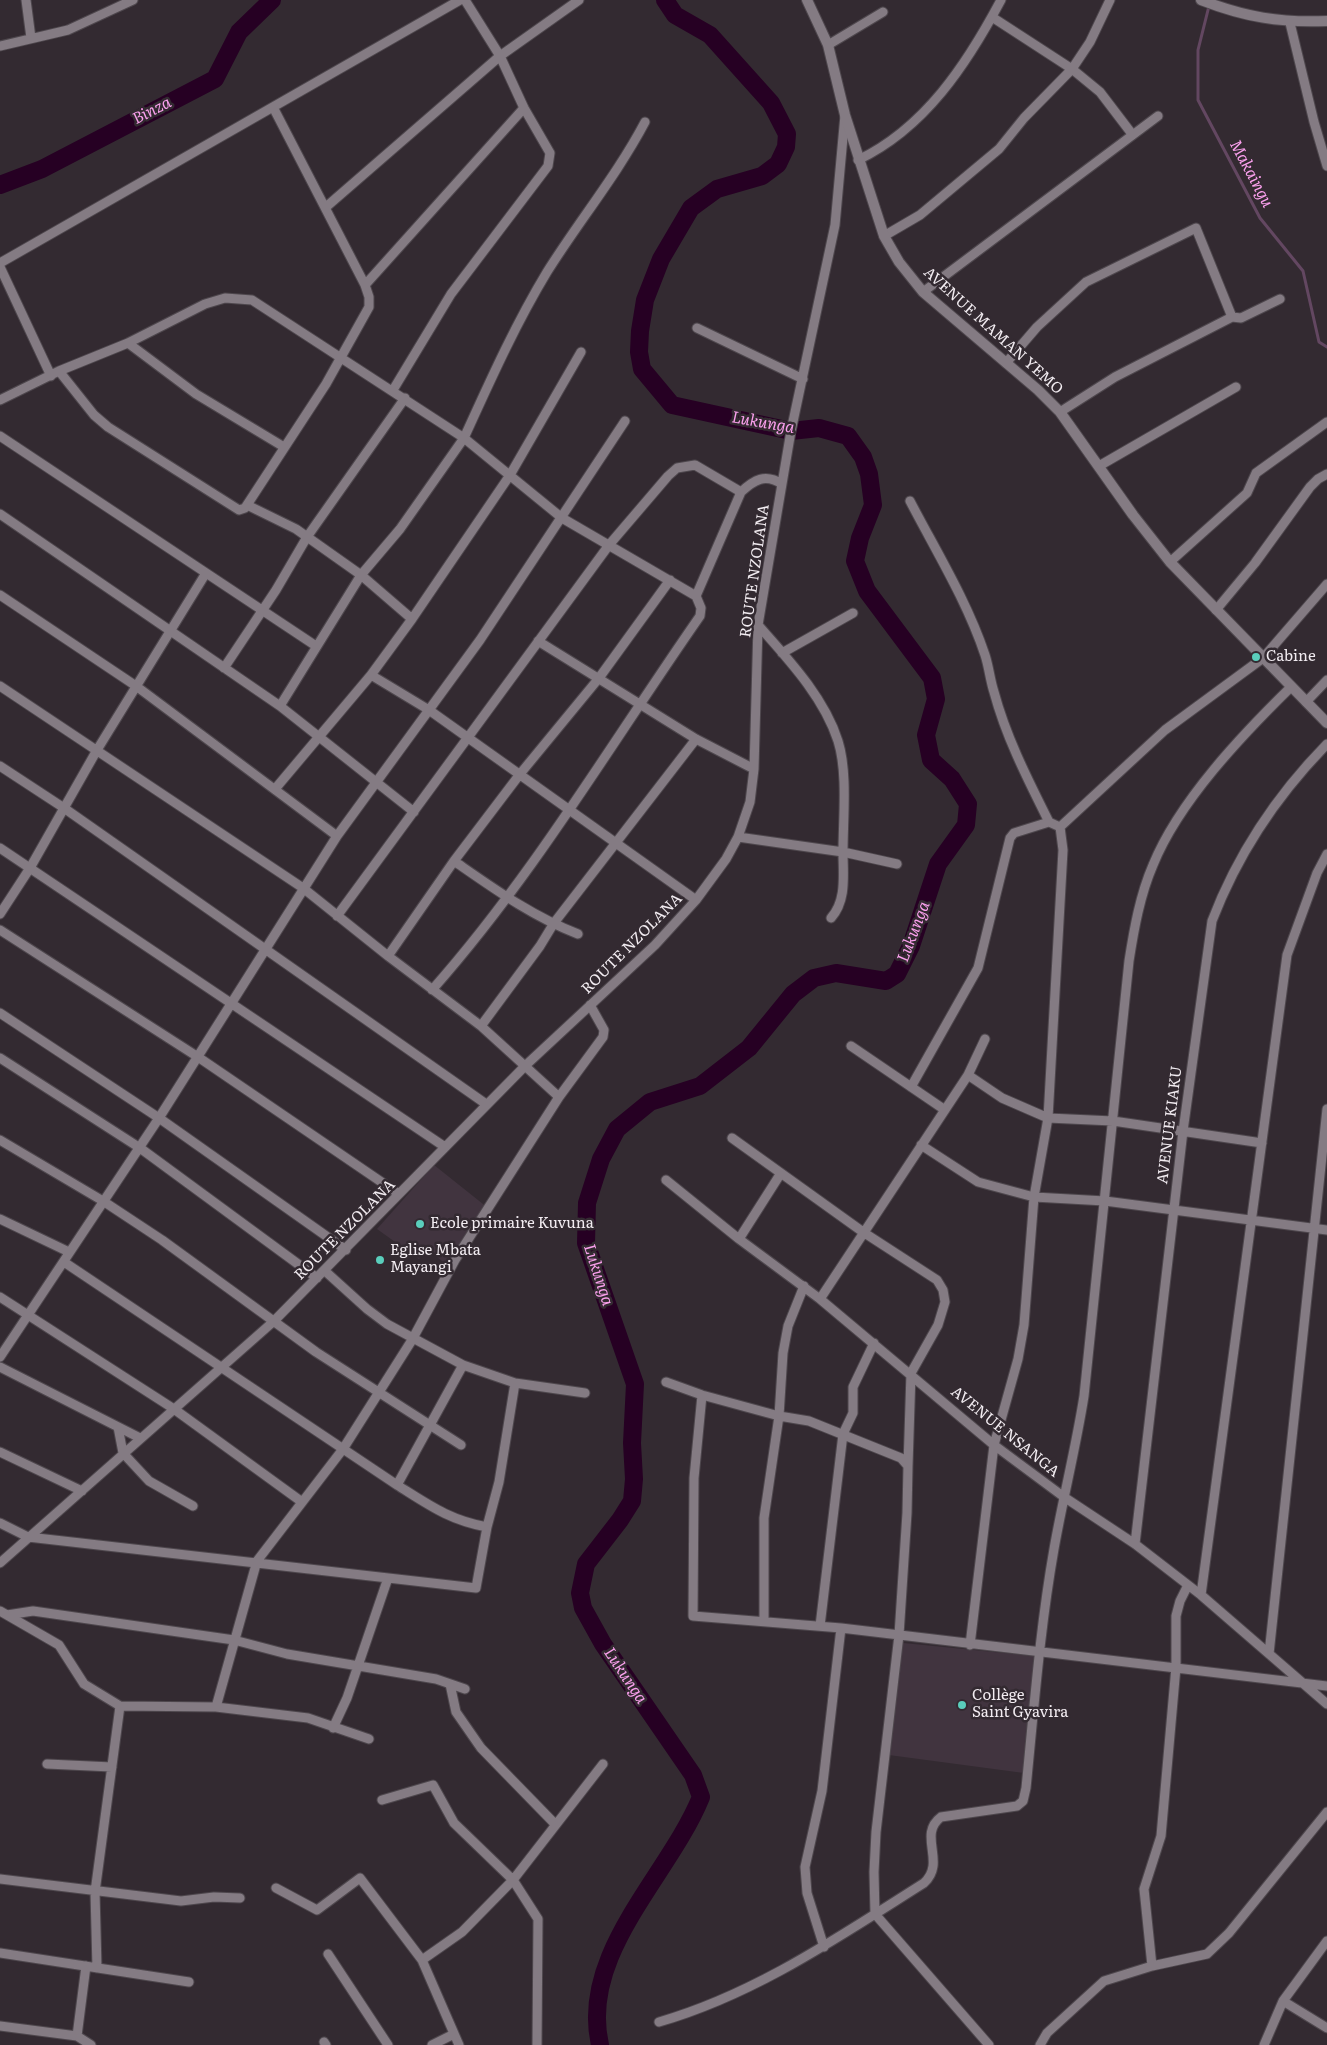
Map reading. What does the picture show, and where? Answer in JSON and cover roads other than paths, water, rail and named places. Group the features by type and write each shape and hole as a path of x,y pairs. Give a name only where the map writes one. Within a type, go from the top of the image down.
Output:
{"street":[{"path":"26,0 31,38"},
{"path":"0,46 68,30 123,2 133,0"},
{"path":"0,263 460,0"},
{"path":"393,390 451,294 548,166 550,152 524,108 500,56 465,0"},
{"path":"326,207 500,56 579,0"},
{"name":"AVENUE MAMAN YEMO","path":"807,0 828,46 858,160 884,236 899,262 923,292 1060,412 1133,515 1170,562 1327,723"},
{"path":"858,160 884,146 912,126 932,105 953,79 1001,0"},
{"path":"884,236 920,214 999,148 1024,118 1072,69 1090,42 1110,0"},
{"path":"1203,1 1250,16 1290,23 1327,22"},
{"path":"828,46 883,12"},
{"path":"992,17 1072,69 1100,92 1132,134"},
{"path":"1290,23 1314,122 1327,166"},
{"path":"0,267 55,373 94,415 108,427 239,510 243,510 326,384 368,307 369,297 326,207 273,107"},
{"path":"364,285 524,108"},
{"name":"ROUTE NZOLANA","path":"0,1562 274,1321 346,1250 486,1104 655,945 713,880 738,836 750,802 754,768 758,625 787,453 835,225 845,115"},
{"path":"923,292 1158,116"},
{"path":"280,706 361,575 400,529 464,438 517,321 549,269 628,154 646,122"},
{"path":"1006,363 1037,327 1086,282 1196,228 1232,317"},
{"path":"0,400 55,373 128,343 205,304 225,298 252,300 341,356 464,438 562,518 696,596 701,608 700,616 639,704 570,810 508,898 473,944 432,990"},
{"path":"1060,412 1115,377 1232,317 1241,318 1280,299"},
{"path":"697,328 804,379"},
{"path":"128,343 196,394 284,447"},
{"path":"275,789 371,675 412,619 510,475 581,352"},
{"path":"1098,466 1236,387"},
{"path":"224,668 307,537 404,398"},
{"path":"0,1357 140,1148 337,836 480,640 625,422"},
{"path":"1170,562 1247,493 1256,473 1327,422"},
{"path":"0,436 316,646"},
{"path":"337,916 609,545 677,468 695,465 741,492"},
{"path":"1216,610 1255,563 1310,487 1327,474"},
{"path":"696,596 741,492 752,482 761,478 775,480 782,484"},
{"path":"910,500 956,589 985,655 994,693 1011,740 1049,822 1060,827"},
{"path":"247,505 286,523 307,537 361,575 412,619"},
{"path":"0,514 280,706 414,812"},
{"path":"0,914 30,868 97,750 206,573"},
{"path":"388,956 454,861 520,774 599,678 670,580"},
{"path":"1060,827 1165,730 1263,658 1327,584"},
{"path":"0,595 136,686 337,836"},
{"path":"782,652 853,613"},
{"path":"758,625 782,652 818,700 838,742 844,799 842,896 838,910 831,918"},
{"path":"538,641 696,738 754,768"},
{"path":"371,675 429,710 696,900"},
{"path":"1306,702 1327,680"},
{"path":"0,686 303,888 388,956 481,1026 559,1097"},
{"path":"659,2022 740,1992 824,1947 931,1876 934,1867 931,1829 934,1822 941,1817 1017,1806 1023,1801 1026,1788 1039,1652 1054,1549 1077,1444 1084,1396 1114,1121 1128,961 1135,923 1152,865 1169,832 1229,753 1291,687"},
{"path":"481,1026 540,946 554,923 696,738"},
{"name":"AVENUE KIAKU","path":"1135,1544 1182,1131 1212,921 1224,891 1250,841 1286,792 1327,744"},
{"path":"0,766 64,808 265,951 486,1104"},
{"path":"911,1087 978,968 1010,838 1014,833 1049,822"},
{"path":"970,1645 994,1445 1018,1359 1024,1325 1034,1197 1048,1118 1063,850 1060,827"},
{"path":"738,836 843,852 897,864"},
{"path":"0,848 445,1147"},
{"path":"1201,1595 1287,955 1317,873 1327,854"},
{"path":"454,861 508,898 578,934"},
{"path":"0,930 198,1058 399,1194"},
{"path":"216,1708 234,1640 258,1562 343,1450 412,1340 455,1260 559,1097 603,1037 604,1030 590,1005"},
{"path":"0,1013 159,1118 346,1250"},
{"path":"820,1299 968,1075 985,1039"},
{"path":"851,1046 944,1110"},
{"path":"0,1058 140,1148 316,1278"},
{"path":"968,1075 1002,1098 1048,1118 1114,1121 1262,1143"},
{"path":"1269,1654 1327,1109"},
{"path":"732,1138 863,1232 937,1280 943,1290 944,1302 938,1325 911,1373 908,1513 899,1635 876,1832 874,1872 875,1914 989,2045"},
{"path":"0,1140 103,1201 162,1240 378,1394 461,1446"},
{"path":"921,1145 978,1182 1034,1197 1105,1201 1327,1230"},
{"path":"739,1239 781,1173"},
{"name":"AVENUE NSANGA","path":"666,1180 739,1239 804,1286 911,1373 994,1445 1064,1497 1135,1544 1201,1595 1327,1704"},
{"path":"0,1219 70,1252"},
{"path":"64,1262 396,1485 446,1516 462,1522 487,1527"},
{"path":"325,1271 367,1309 412,1340 463,1365 516,1384 586,1393"},
{"path":"764,1621 764,1518 779,1416 780,1382 788,1326 804,1286"},
{"path":"0,1297 174,1409 302,1502"},
{"path":"820,1626 843,1434 853,1413 853,1387 874,1343"},
{"path":"396,1485 463,1365"},
{"path":"0,1367 140,1438"},
{"path":"666,1382 702,1395 779,1416 809,1421 901,1458 908,1466"},
{"path":"0,1523 28,1537 476,1588 487,1527 499,1482 516,1384"},
{"path":"702,1395 694,1478 693,1616 841,1628 970,1645 1176,1667 1327,1686"},
{"path":"118,1427 123,1453 149,1481 194,1506"},
{"path":"0,1452 82,1491"},
{"path":"332,1728 347,1698 388,1578"},
{"path":"1152,1966 1144,1889 1161,1836 1176,1667 1176,1616 1180,1601 1188,1585"},
{"path":"3,1613 33,1611 234,1640 287,1654 436,1679 465,1690"},
{"path":"3,1613 59,1645 84,1684 120,1706 216,1708 308,1718 369,1740"},
{"path":"824,1947 808,1893 806,1867 822,1791 841,1628"},
{"path":"450,1684 456,1712 481,1748 555,1824"},
{"path":"97,1968 95,1892 120,1706"},
{"path":"48,1764 112,1767"},
{"path":"422,1960 462,1932 513,1880 603,1764"},
{"path":"382,1800 433,1785 454,1823 513,1880 538,1920 536,2045"},
{"path":"1040,2045 1047,2033 1104,1981 1152,1966 1207,1954 1228,1933 1327,1812"},
{"path":"276,1888 317,1910 360,1878 422,1960 459,2045"},
{"path":"0,1879 181,1901 214,1897 240,1898"},
{"path":"1264,2045 1283,2001 1327,1941"},
{"path":"0,1953 189,1982"},
{"path":"328,1954 388,2045"},
{"path":"77,2036 86,1966"},
{"path":"1283,2001 1327,2028"},
{"path":"0,2026 77,2036 91,2045"},
{"path":"432,2045 454,2034"}],"waterway":[{"name":"Binza","path":"0,185 42,169 215,79 239,32 272,0"},
{"name":"Lukunga","path":"600,2045 597,2011 602,1979 614,1947 631,1916 687,1827 701,1797 693,1775 603,1644 583,1608 580,1593 586,1564 620,1520 632,1501 634,1479 632,1443 635,1384 586,1243 587,1203 601,1159 617,1129 650,1102 700,1086 749,1048 793,994 814,978 836,973 886,981 897,974 911,946 938,864 966,825 968,804 952,779 931,760 926,735 936,699 932,678 867,591 855,561 860,538 873,505 869,474 863,457 848,436 819,428 791,431 672,405 642,369 639,352 645,300 661,259 691,208 717,189 762,176 778,164 786,147 787,134 771,103 710,35 675,15 665,0"},
{"name":"Makaingu","path":"1209,6 1198,50 1198,100 1260,218 1303,271 1319,342 1327,347"}],"place":[{"name":"Cabine","path":"1256,657"},
{"name":"Ecole primaire Kuvuna","path":"420,1224"},
{"name":"Eglise Mbata Mayangi","path":"380,1260"},
{"name":"Collège Saint Gyavira","path":"962,1705"}]}
